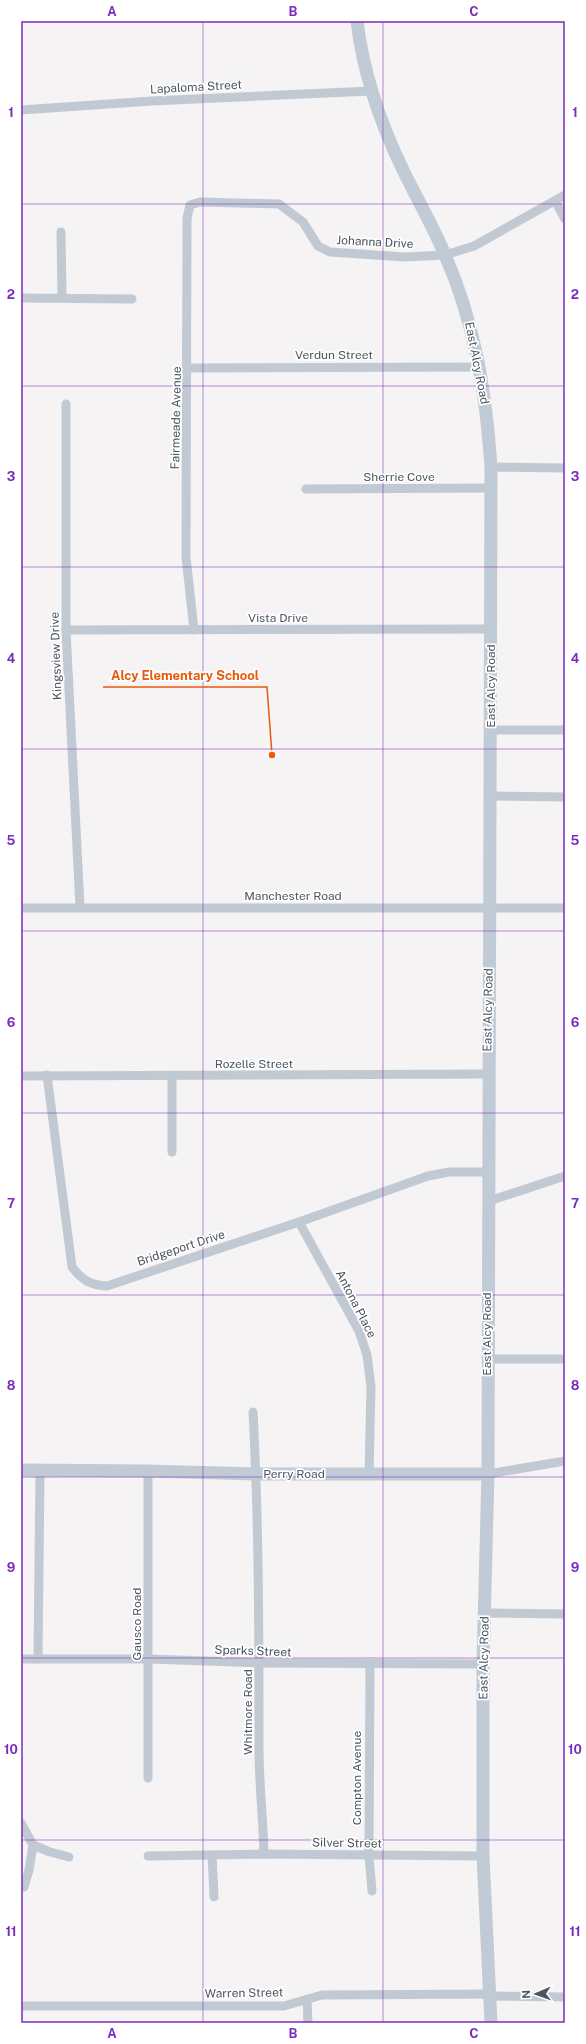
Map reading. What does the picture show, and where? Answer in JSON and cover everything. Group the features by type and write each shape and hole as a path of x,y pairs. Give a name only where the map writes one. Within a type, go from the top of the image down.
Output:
{"street":[{"name":"East Alcy Road","path":"357,21 371,91 413,191 445,255 469,320 480,367 488,422 491,467 491,796 487,1359 488,1474 484,1613 483,1856 490,2023"},
{"name":"Lapaloma Street","path":"21,110 152,101 371,91"},
{"name":"Johanna Drive","path":"190,205 200,202 279,204 303,222 318,246 330,252 405,257 445,255 474,246 565,195"},
{"path":"555,201 565,219"},
{"name":"Fairmeade Avenue","path":"190,205 187,218 188,368 186,557 194,630"},
{"path":"61,232 62,297"},
{"path":"21,298 62,297 132,300"},
{"name":"Verdun Street","path":"188,368 480,367"},
{"name":"Kingsview Drive","path":"66,404 66,630 80,907"},
{"path":"491,467 565,468"},
{"name":"Sherrie Cove","path":"306,489 491,488"},
{"name":"Vista Drive","path":"66,630 490,629"},
{"path":"491,730 565,730"},
{"path":"491,796 565,797"},
{"name":"Manchester Road","path":"21,908 565,908"},
{"name":"Rozelle Street","path":"21,1076 172,1077 488,1074"},
{"name":"Bridgeport Drive","path":"47,1075 72,1267 80,1277 94,1285 107,1286 299,1222 428,1176 449,1172 488,1172"},
{"path":"172,1077 172,1152"},
{"path":"489,1201 565,1176"},
{"name":"Antona Place","path":"299,1222 359,1331 367,1355 371,1387 369,1474"},
{"path":"487,1359 565,1359"},
{"name":"Whitmore Road","path":"253,1412 256,1474 260,1663 259,1750 264,1854"},
{"name":"Perry Road","path":"21,1470 256,1474 488,1474 565,1461"},
{"path":"38,1659 40,1470"},
{"name":"Gausco Road","path":"148,1471 150,1659 148,1778"},
{"path":"484,1613 565,1614"},
{"name":"Sparks Street","path":"21,1659 150,1659 370,1665 484,1664"},
{"name":"Compton Avenue","path":"370,1665 369,1856 372,1892"},
{"path":"21,1823 32,1845 29,1870 24,1887"},
{"path":"32,1845 69,1857"},
{"name":"Silver Street","path":"148,1856 264,1854 483,1856"},
{"path":"212,1855 214,1897"},
{"name":"Warren Street","path":"21,2006 284,2006 322,1995 490,1995 565,1997"},
{"path":"307,1999 308,2023"}],"place":[{"name":"Alcy Elementary School","path":"272,755"}]}
